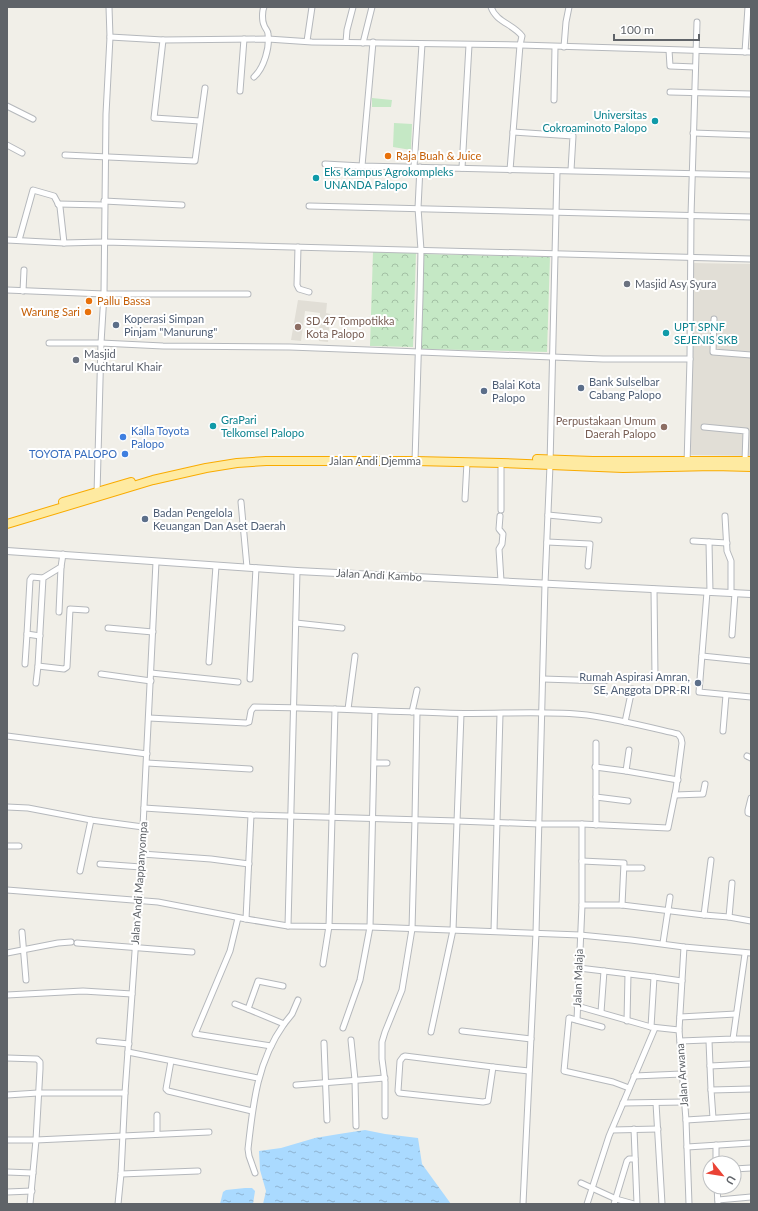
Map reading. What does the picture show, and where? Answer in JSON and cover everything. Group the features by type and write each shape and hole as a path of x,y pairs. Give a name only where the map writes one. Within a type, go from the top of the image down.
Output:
{"highway":[{"name":"Jalan Andi Djemma","path":"415,459 501,463 550,462"},
{"name":"Jalan Andi Djemma","path":"7,519 154,480 238,462 415,459 550,462 623,468 748,461"},
{"name":"Jalan Andi Djemma","path":"687,464 751,467"},
{"name":"Jalan Andi Djemma","path":"7,524 97,495"}],"street":[{"path":"97,495 100,343 104,294 104,203 110,37 109,7"},
{"path":"254,77 261,69 265,60 268,39 268,34 263,25 264,7"},
{"path":"307,41 312,7"},
{"path":"346,42 347,30 353,7"},
{"path":"363,43 372,7"},
{"path":"491,7 497,17 520,33 522,38 520,45 510,170"},
{"path":"564,47 569,7"},
{"path":"110,37 163,40 268,39 363,43 520,45 748,52 748,7"},
{"path":"687,464 690,359 690,257 697,22"},
{"path":"240,91 244,39"},
{"path":"163,40 154,118 200,121"},
{"path":"362,166 373,42"},
{"path":"414,167 422,44"},
{"path":"462,168 469,45"},
{"path":"554,100 555,47"},
{"path":"669,50 670,66 695,67"},
{"path":"65,155 195,161 205,88"},
{"path":"670,92 751,94"},
{"path":"7,106 33,119"},
{"path":"513,132 573,136 571,170"},
{"path":"693,133 751,135"},
{"path":"7,145 22,153"},
{"path":"325,164 751,176"},
{"path":"415,459 421,250 418,208 420,167"},
{"path":"523,1204 536,933 557,171"},
{"path":"19,240 33,191 54,196 60,207 64,243"},
{"path":"58,204 104,203 182,205"},
{"path":"309,206 691,214 751,217"},
{"path":"7,240 64,243 104,242 751,259"},
{"path":"298,247 297,285 299,289 309,292"},
{"path":"23,291 24,270"},
{"path":"7,290 104,294 248,294"},
{"path":"714,319 713,352 751,355"},
{"path":"49,343 290,347 603,359 690,359"},
{"path":"704,427 746,431 748,461"},
{"path":"465,499 467,462"},
{"path":"501,463 501,510"},
{"path":"241,502 247,567"},
{"path":"548,515 599,520"},
{"path":"500,516 499,528 503,534 503,542 499,549 501,581"},
{"path":"725,516 728,553 731,561 733,593 732,635"},
{"path":"694,541 727,543"},
{"path":"547,542 590,544 588,566"},
{"path":"709,542 709,592 702,656 700,692 751,696"},
{"name":"Jalan Andi Kambo","path":"7,551 297,571 751,594"},
{"path":"59,612 63,554"},
{"name":"Jalan Andi Mappanyompa","path":"118,1204 142,854 150,718 156,562"},
{"path":"209,662 216,566"},
{"path":"26,664 30,580 32,578 43,578 61,567"},
{"path":"250,679 256,568"},
{"path":"288,926 292,816 297,571"},
{"path":"36,683 43,578"},
{"path":"654,589 655,676"},
{"path":"38,666 67,668 70,609 86,610"},
{"path":"296,623 342,628"},
{"path":"108,628 153,632"},
{"path":"27,634 40,636"},
{"path":"348,710 355,656"},
{"path":"702,656 751,661"},
{"path":"151,673 238,682"},
{"path":"101,674 151,681"},
{"path":"544,679 605,681"},
{"path":"625,722 632,689"},
{"path":"385,1116 385,1078 382,1059 382,1042 402,990 412,928 415,819 415,712 418,690"},
{"path":"723,731 726,695"},
{"path":"144,808 251,815 582,824 668,828 678,780 682,742 680,736 625,722 587,715 542,713 461,714 294,707 254,707 251,710 249,722 246,723 150,718"},
{"path":"323,964 329,926 335,709"},
{"path":"343,1028 360,980 370,927 376,710"},
{"path":"430,1032 453,930 461,714"},
{"path":"494,932 500,714"},
{"path":"7,736 147,754"},
{"path":"596,742 596,825"},
{"path":"626,771 630,750"},
{"path":"147,762 250,769"},
{"path":"375,763 387,762"},
{"path":"595,767 678,780"},
{"path":"675,795 702,794 704,792 705,784"},
{"path":"596,797 628,801"},
{"path":"751,798 748,813 751,814"},
{"path":"7,807 28,808 91,820 143,827"},
{"path":"246,919 251,815"},
{"path":"80,871 91,820"},
{"name":"Jalan Malaja","path":"577,1020 582,905 582,824"},
{"path":"7,846 18,846"},
{"path":"142,854 210,859 249,864"},
{"path":"704,915 711,860"},
{"path":"582,861 625,864 622,905"},
{"path":"100,864 141,867"},
{"path":"625,868 642,868"},
{"path":"729,917 732,884"},
{"path":"7,890 158,902 238,918 288,926 412,928 580,935 663,943 744,954 751,953 751,950"},
{"path":"663,943 670,897"},
{"path":"582,905 622,905 729,917 751,921"},
{"path":"238,918 229,955 195,1034 271,1046"},
{"path":"22,932 26,980"},
{"path":"7,953 58,943 71,942"},
{"path":"77,943 192,952"},
{"name":"Jalan Arwana","path":"684,947 680,1041 686,1120 689,1204"},
{"path":"733,1039 744,954"},
{"path":"579,968 682,981"},
{"path":"601,1012 604,971"},
{"path":"627,1021 628,974"},
{"path":"587,1204 612,1130 653,1027 654,977"},
{"path":"248,1010 258,981 283,986"},
{"path":"7,995 83,990 132,994"},
{"path":"255,1173 248,1154 252,1111 258,1078 271,1046 284,1024 292,1014 298,1000"},
{"path":"235,1004 284,1024"},
{"path":"577,1006 627,1021 653,1027 680,1030"},
{"path":"680,1017 736,1014"},
{"path":"602,1027 568,1019 564,1071 612,1082 629,1088"},
{"path":"462,1031 531,1039"},
{"path":"680,1041 751,1039"},
{"path":"351,1040 356,1126"},
{"path":"99,1041 129,1044"},
{"path":"708,1041 713,1118"},
{"path":"324,1042 327,1120"},
{"path":"128,1052 258,1078"},
{"path":"493,1067 488,1099 486,1102 398,1092 400,1061 404,1056 529,1071"},
{"path":"7,1058 36,1059 38,1060 40,1069 36,1140 30,1204"},
{"path":"171,1061 166,1089 168,1091 252,1111"},
{"path":"710,1066 751,1064"},
{"path":"634,1076 682,1074"},
{"path":"296,1085 385,1078"},
{"path":"711,1090 751,1089"},
{"path":"7,1095 38,1093 125,1093"},
{"path":"656,1102 662,1204"},
{"path":"623,1103 684,1102"},
{"path":"158,1115 158,1134"},
{"path":"686,1120 751,1116"},
{"path":"581,1183 615,1202 636,1204 634,1129"},
{"path":"612,1130 658,1129"},
{"path":"7,1140 210,1132"},
{"path":"687,1147 751,1143"},
{"path":"716,1145 716,1155"},
{"path":"615,1202 627,1161 629,1159 635,1159"},
{"path":"121,1174 198,1171"},
{"path":"7,1172 33,1172"},
{"path":"7,1192 32,1191"},
{"path":"718,1202 751,1197"}],"shaded area":[{"path":"692,263 751,264 751,456 691,455"},
{"name":"SD 47 Tompotikka Kota Palopo","path":"298,300 327,303 326,313 330,314 328,342 319,341 320,313 305,311 301,341 291,340"}],"green space":[{"path":"372,98 392,100 391,107 372,107"},
{"path":"394,123 412,124 411,150 393,147"},
{"path":"373,252 416,253 413,347 370,346"},
{"path":"424,254 550,257 547,352 421,349"}],"water":[{"path":"365,1130 418,1138 422,1164 451,1204 263,1204 266,1191 260,1170 259,1151 281,1148 315,1138"},
{"path":"252,1188 255,1191 253,1204 220,1204 223,1192 226,1190"}],"place":[{"name":"Universitas Cokroaminoto Palopo","path":"655,121"},
{"name":"Raja Buah & Juice","path":"388,156"},
{"name":"Eks Kampus Agrokompleks UNANDA Palopo","path":"316,178"},
{"name":"Masjid Asy Syura","path":"627,284"},
{"name":"Pallu Bassa","path":"89,301"},
{"name":"Warung Sari","path":"88,312"},
{"name":"Koperasi Simpan Pinjam \"Manurung\"","path":"116,325"},
{"name":"SD 47 Tompotikka Kota Palopo","path":"298,327"},
{"name":"UPT SPNF SEJENIS SKB","path":"666,333"},
{"name":"Masjid Muchtarul Khair","path":"76,360"},
{"name":"Bank Sulselbar Cabang Palopo","path":"581,388"},
{"name":"Balai Kota Palopo","path":"484,391"},
{"name":"GraPari Telkomsel Palopo","path":"213,426"},
{"name":"Perpustakaan Umum Daerah Palopo","path":"664,427"},
{"name":"Kalla Toyota Palopo","path":"123,437"},
{"name":"TOYOTA PALOPO","path":"125,454"},
{"name":"Badan Pengelola Keuangan Dan Aset Daerah","path":"145,519"},
{"name":"Rumah Aspirasi Amran, SE, Anggota DPR-RI","path":"698,683"}]}
